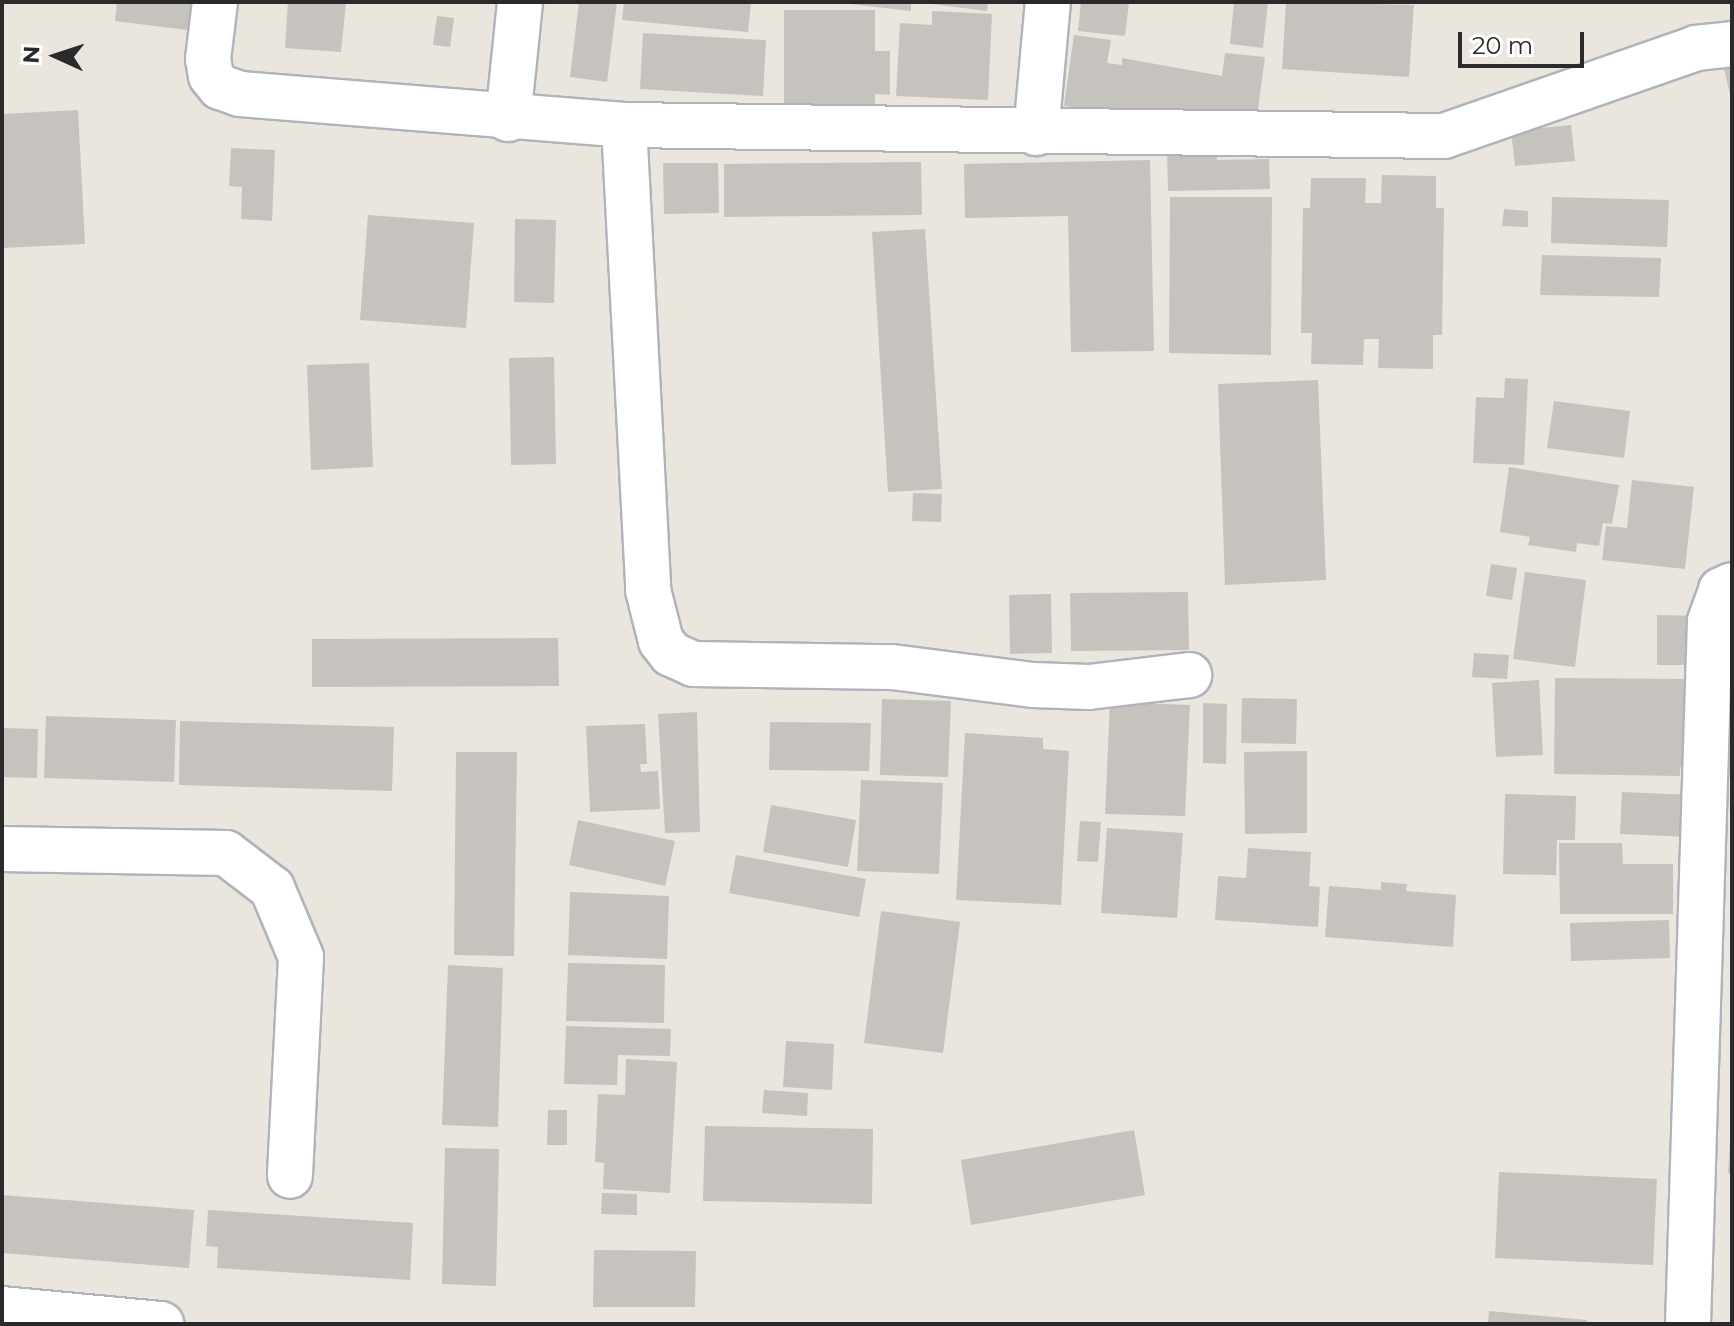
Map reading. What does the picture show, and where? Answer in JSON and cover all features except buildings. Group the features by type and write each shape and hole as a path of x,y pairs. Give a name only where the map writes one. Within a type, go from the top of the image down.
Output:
{"street":[{"path":"215,2 208,59 220,87 240,94 508,119 624,125 1036,133 1444,136 1696,48 1732,44"},
{"path":"508,119 520,2"},
{"path":"1036,133 1048,2"},
{"path":"624,125 648,590 661,641 671,654 693,664 906,668 1033,685 1089,687 1189,675"},
{"path":"1688,1324 1710,621 1721,590 1732,585"},
{"path":"2,849 226,853 272,888 301,957 290,1176"},
{"path":"2,1309 161,1324"}]}
